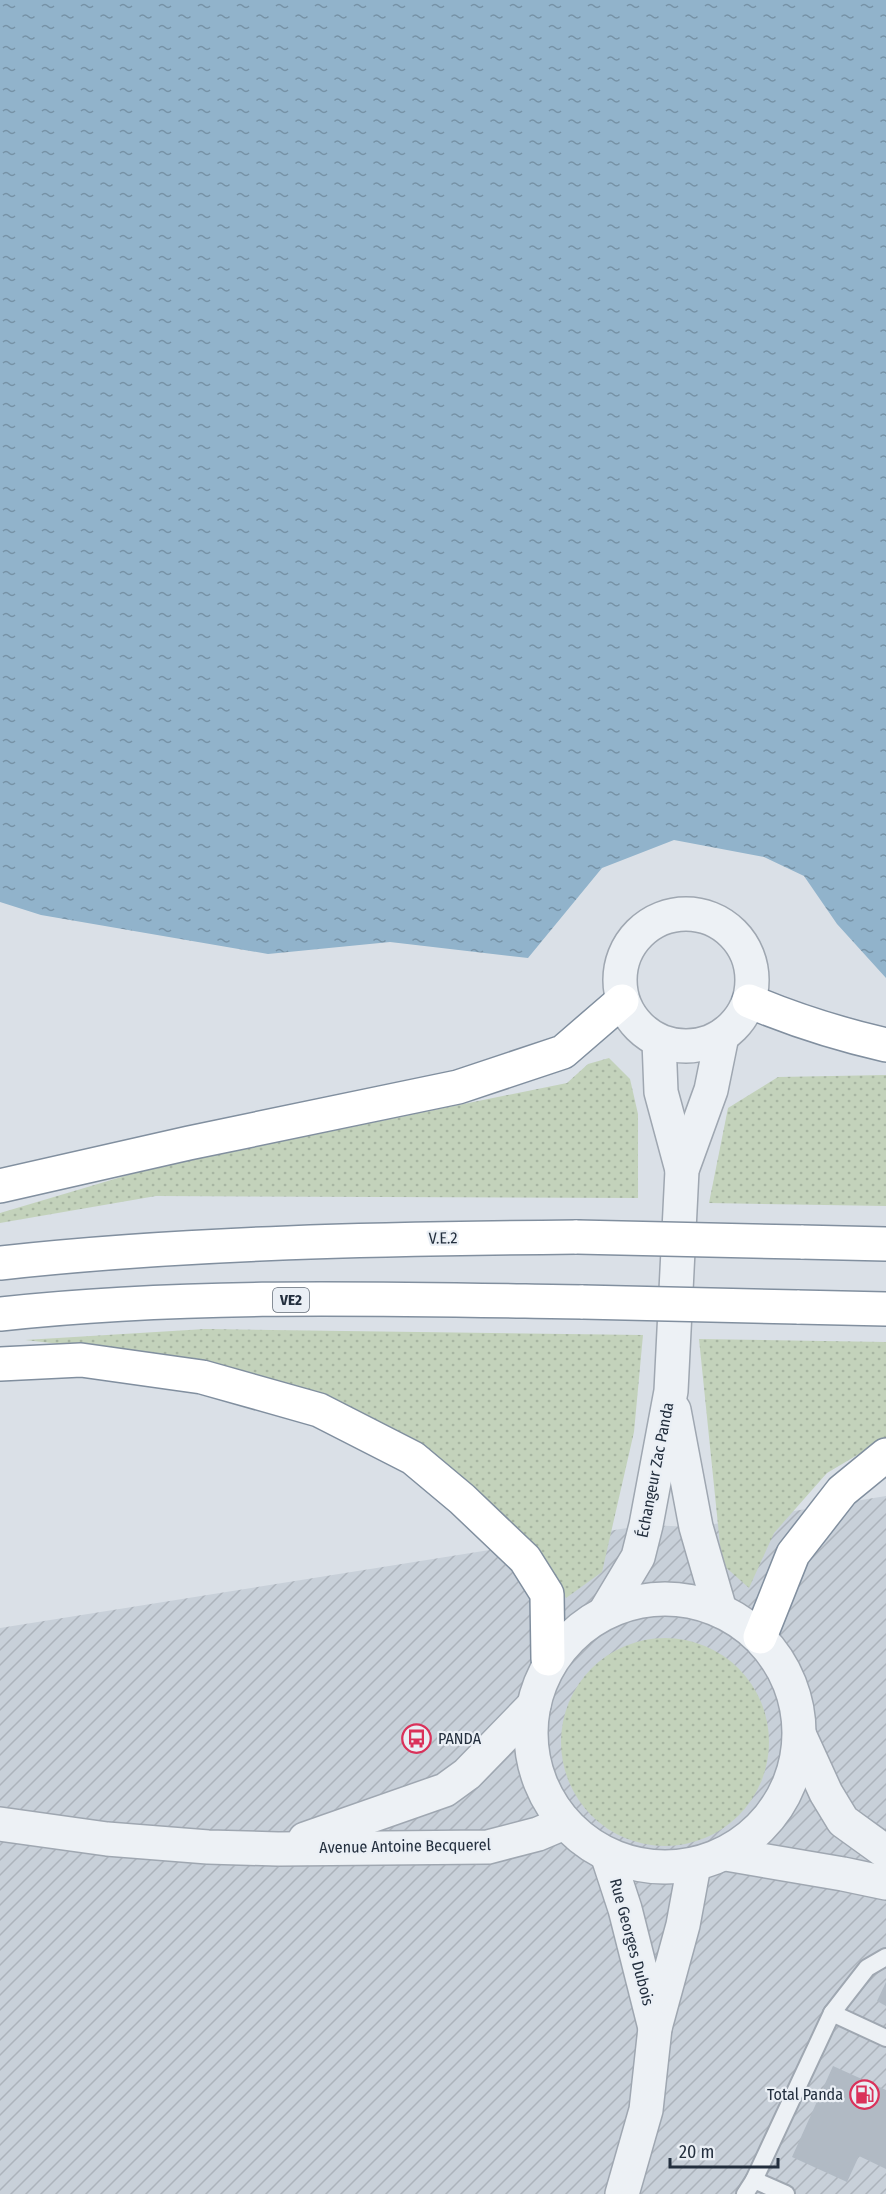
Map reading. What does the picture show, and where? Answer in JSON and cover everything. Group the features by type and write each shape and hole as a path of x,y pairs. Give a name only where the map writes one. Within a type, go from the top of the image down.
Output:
{"highway":[{"path":"0,1186 189,1143 458,1087 563,1052 622,1001"},
{"path":"749,1001 828,1031 886,1045"},
{"name":"V.E.2","path":"0,1263 97,1252 364,1240 577,1237 886,1244"},
{"name":"VE2","path":"0,1314 178,1301 402,1299 886,1309"},
{"path":"0,1364 81,1360 202,1377 319,1410 413,1458 462,1499 525,1559 547,1594 548,1659"},
{"path":"760,1638 793,1554 842,1491 886,1455"}],"street":[{"path":"675,914 697,914 719,922 736,936 748,956 752,978 749,1001 738,1021 722,1036 700,1045 677,1046 659,1041 643,1032 631,1018 622,1001 619,978 624,956 635,936 653,922 675,914"},
{"name":"Échangeur Zac Panda","path":"605,1612 638,1557 646,1525 671,1391 682,1170 711,1090 722,1036"},
{"name":"Échangeur Zac Panda","path":"659,1041 661,1092 682,1170"},
{"name":"Échangeur Zac Panda","path":"671,1391 696,1527 720,1610"},
{"path":"663,1598 692,1600 720,1610 742,1622 760,1638 783,1666 796,1700 800,1736 794,1772 779,1805 756,1833 726,1854 694,1865 662,1869 608,1857 594,1849 564,1823 541,1788 531,1747 534,1705 548,1659 586,1623 605,1612 633,1602 663,1598"},
{"name":"Avenue Antoine Becquerel","path":"278,1849 445,1790 467,1774 534,1705"},
{"path":"800,1736 826,1793 843,1821 886,1852"},
{"name":"Avenue Antoine Becquerel","path":"0,1824 118,1840 208,1847 278,1849 488,1847 538,1834 564,1823"},
{"path":"726,1854 886,1883"},
{"name":"Rue Georges Dubois","path":"608,1857 625,1909 655,2028"},
{"name":"Rue Georges Dubois","path":"622,2194 646,2110 655,2028 683,1924 694,1865"}],"lane":[{"path":"786,2194 749,2187 832,2013 867,1968 886,1957"},
{"path":"832,2013 886,2038"}],"shaded area":[{"path":"886,1496 886,2194 0,2194 0,1628 646,1525 696,1527"}],"green space":[{"path":"609,1058 630,1079 638,1114 638,1198 156,1196 0,1223 0,1213 155,1167 567,1083 588,1064"},
{"path":"886,1075 886,1206 709,1203 728,1108 778,1077"},
{"path":"205,1329 643,1335 634,1432 602,1572 566,1598 510,1521 419,1444 305,1390 200,1360 25,1340"},
{"path":"699,1339 886,1342 886,1438 827,1473 774,1533 749,1588 722,1564"},
{"path":"665,1638 685,1640 705,1646 731,1662 745,1676 761,1702 767,1722 769,1742 767,1762 761,1782 745,1808 731,1822 705,1838 685,1844 665,1846 645,1844 625,1838 599,1822 585,1808 569,1782 563,1762 561,1742 563,1722 569,1702 585,1676 599,1662 625,1646 645,1640"}],"water":[{"path":"0,0 886,0 886,978 837,924 804,876 764,857 674,840 602,868 528,958 390,942 268,954 41,915 0,902"}],"building":[{"path":"886,1982 886,2006 877,2001"},
{"path":"833,2066 886,2090 886,2169 859,2156 847,2182 792,2157"}],"place":[{"name":"PANDA","path":"417,1738"},
{"name":"Total Panda","path":"864,2094"}]}
